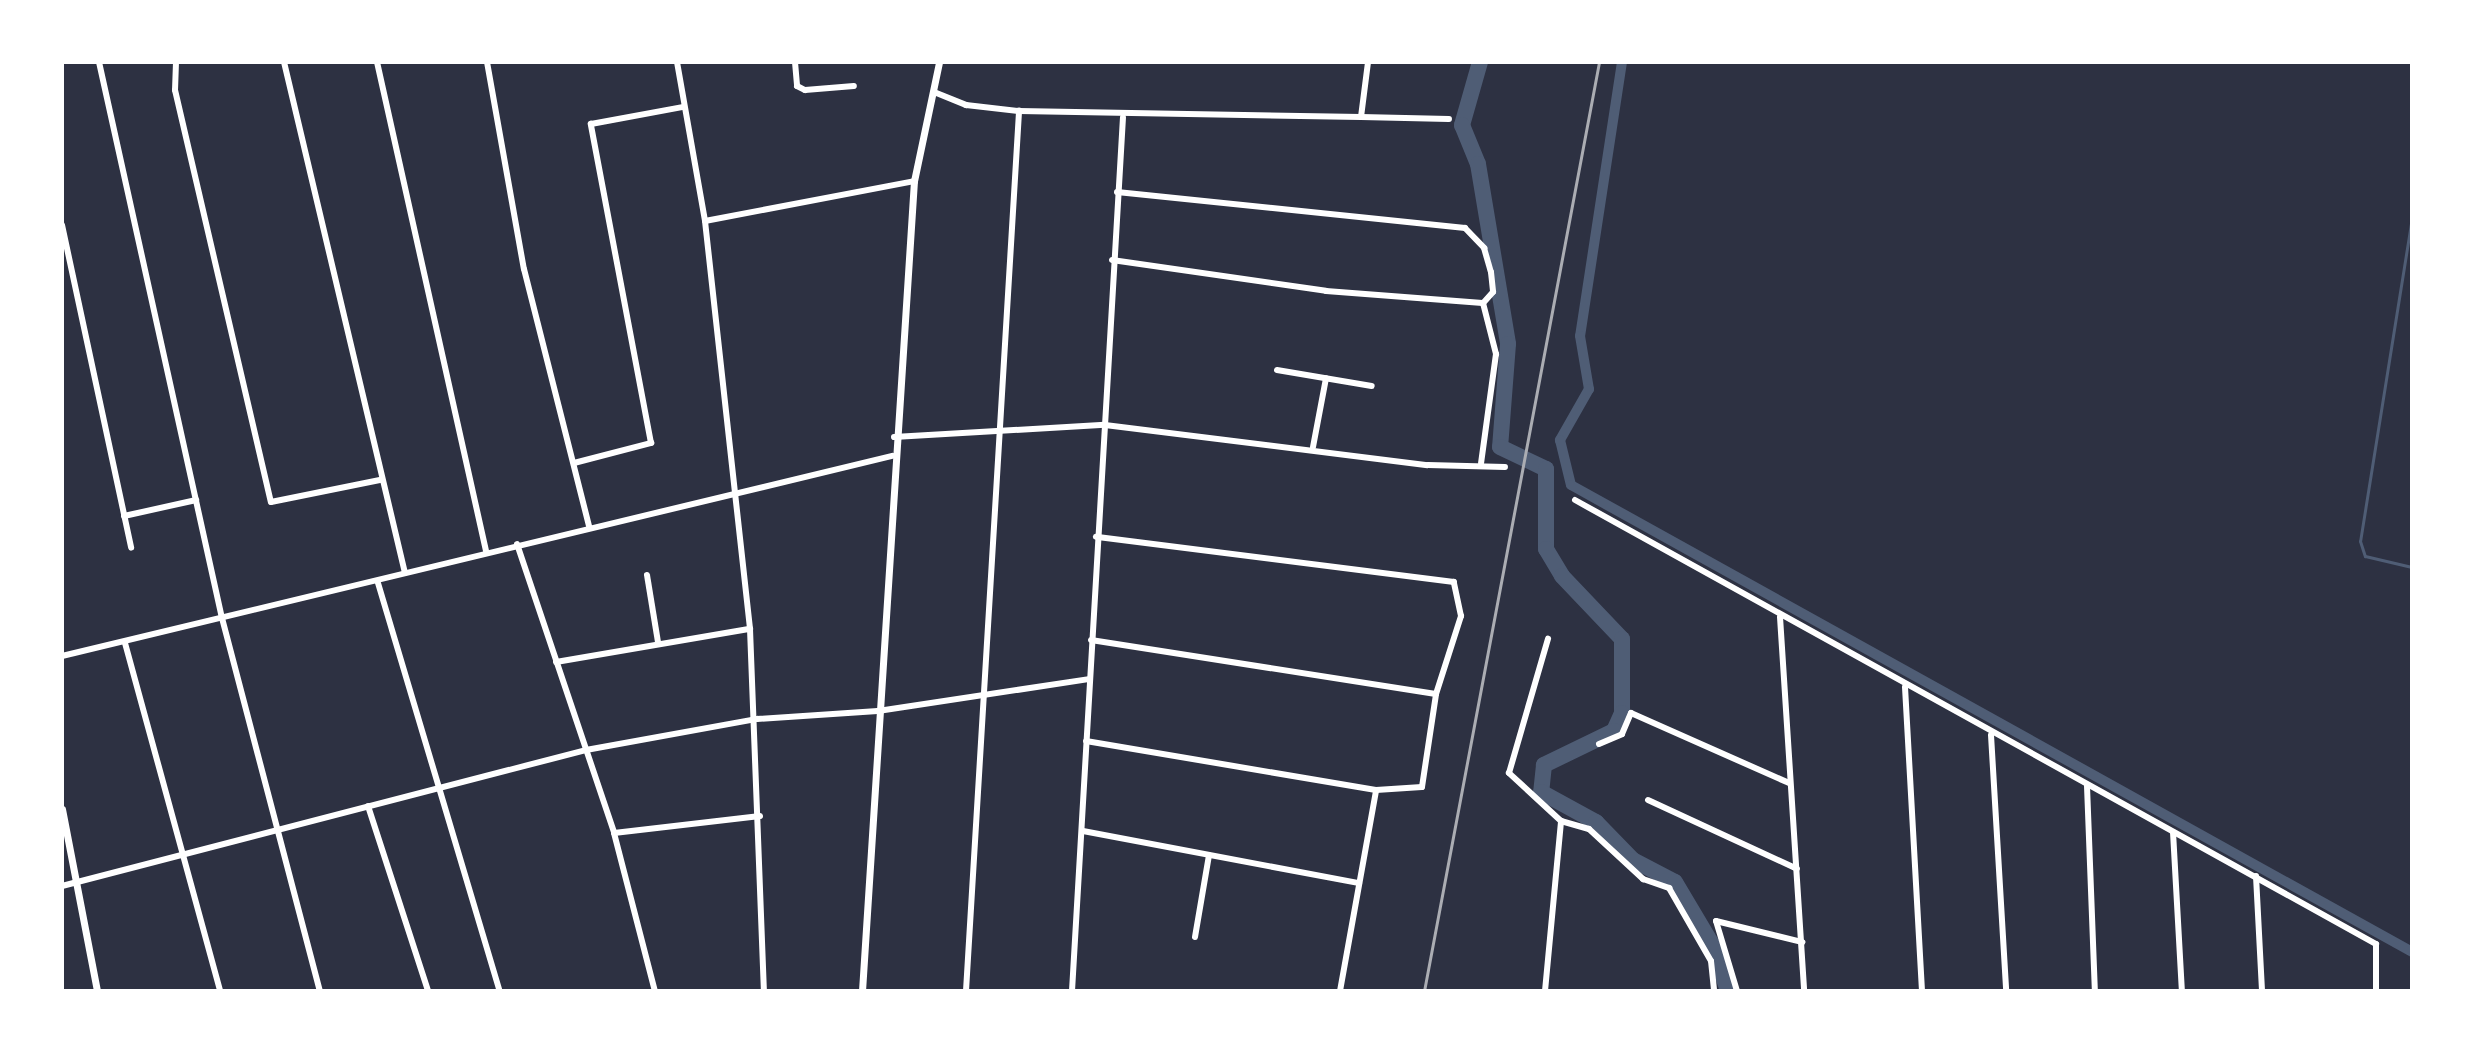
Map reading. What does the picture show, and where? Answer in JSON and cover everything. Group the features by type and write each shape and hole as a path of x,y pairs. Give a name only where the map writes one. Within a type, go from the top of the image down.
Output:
{"street":[{"path":"99,62 222,618 320,991"},
{"path":"176,62 175,90 271,502 380,480"},
{"path":"284,62 380,480 405,573"},
{"path":"377,62 486,551"},
{"path":"487,62 524,269 589,526"},
{"path":"677,62 705,221 750,629 757,719 764,991"},
{"path":"795,62 797,86 805,90 854,86"},
{"path":"862,991 892,456 914,181 939,62"},
{"path":"1361,117 1368,62"},
{"path":"934,92 966,105 1123,117 1449,119"},
{"path":"574,463 651,443 591,124 683,107"},
{"path":"966,991 1019,111"},
{"path":"1072,991 1112,260 1123,117"},
{"path":"705,221 914,181"},
{"path":"1117,192 1465,228 1484,248 1491,272 1493,292 1483,303"},
{"path":"62,225 131,548"},
{"path":"1112,260 1326,291 1483,303"},
{"path":"1481,463 1496,354 1483,303"},
{"path":"1277,370 1372,386"},
{"path":"1313,447 1326,378"},
{"path":"894,437 1001,427 1105,425 1313,447 1428,465 1481,463 1505,467"},
{"path":"62,656 378,583 486,551 734,490 892,456"},
{"path":"124,516 196,500"},
{"path":"1575,500 1991,735 2256,876 2376,944 2376,991"},
{"path":"1086,741 1376,790 1422,787 1436,694 1461,616 1454,582 1096,537"},
{"path":"517,544 614,833 655,991"},
{"path":"647,575 658,642"},
{"path":"378,583 500,991"},
{"path":"1780,617 1804,991"},
{"path":"556,662 658,642 750,629"},
{"path":"1548,639 1509,773 1561,821 1589,829 1643,879 1669,888 1711,961 1714,991"},
{"path":"1091,640 1436,694"},
{"path":"125,643 179,857 220,991"},
{"path":"62,886 368,806 439,791 586,750 757,719 878,711 1089,679"},
{"path":"1905,687 1922,991"},
{"path":"1599,744 1622,734 1631,713 1789,783"},
{"path":"1991,735 2006,991"},
{"path":"2087,786 2095,991"},
{"path":"1340,991 1376,790"},
{"path":"1648,800 1797,869"},
{"path":"368,806 428,991"},
{"path":"62,809 97,991"},
{"path":"614,833 760,816"},
{"path":"1545,991 1561,821"},
{"path":"1083,831 1359,883"},
{"path":"2173,832 2182,991"},
{"path":"1195,937 1209,855"},
{"path":"2256,876 2262,991"},
{"path":"1737,991 1716,921 1802,942"}],"waterway":[{"path":"1480,62 1462,125 1478,164 1508,344 1500,447 1546,469 1546,549 1562,576 1622,639 1622,713 1614,731 1544,765 1541,792 1596,822 1633,860 1675,882 1713,946 1728,991"},
{"path":"1622,62 1580,336 1589,389 1560,440 1571,485 2412,952"},
{"path":"2412,217 2360,541 2365,556 2412,567"}],"railway":[{"path":"1424,991 1599,62"}]}
